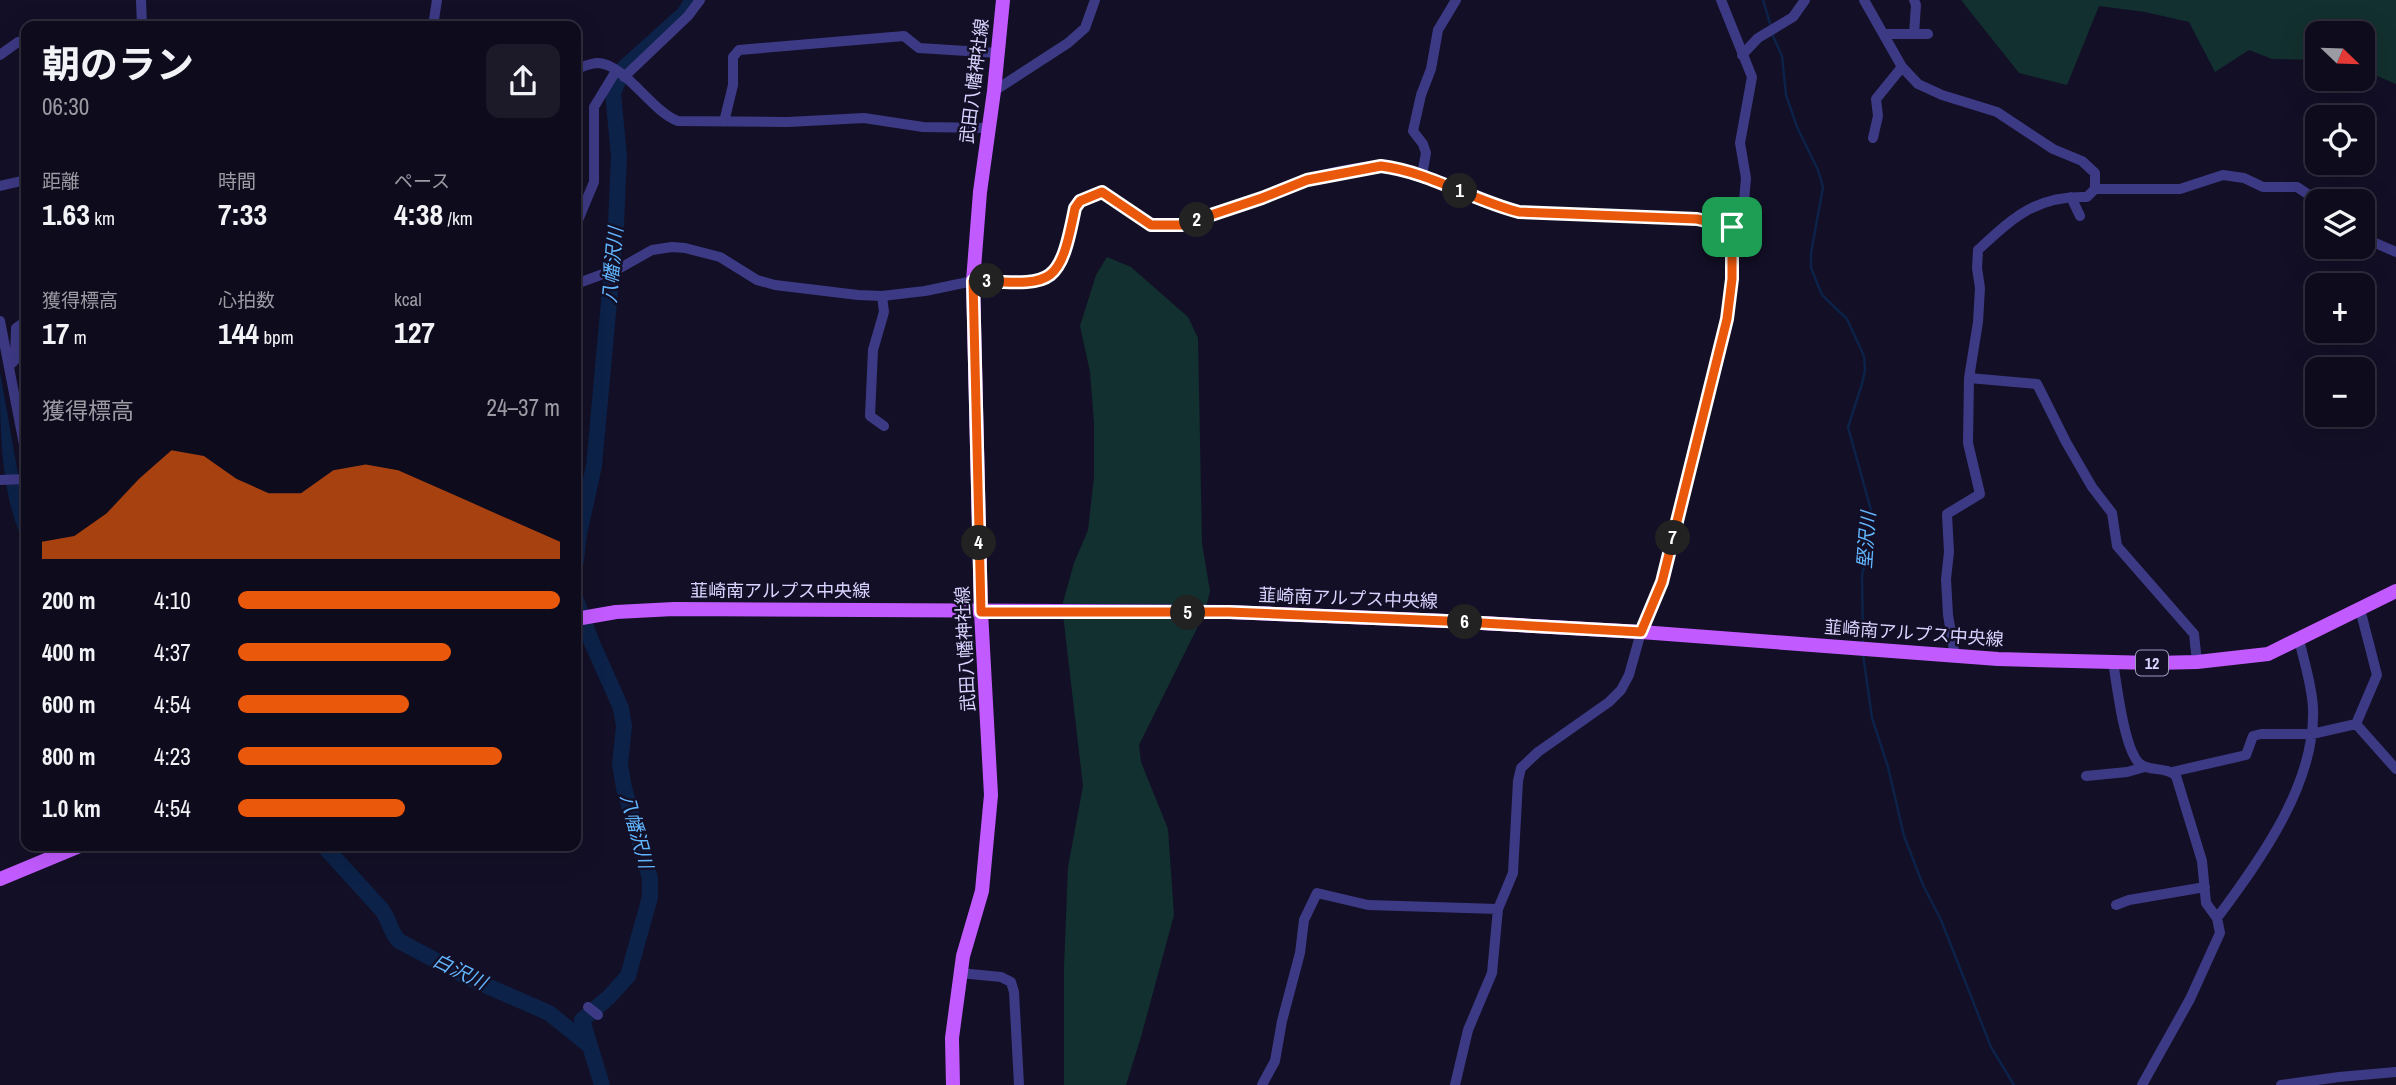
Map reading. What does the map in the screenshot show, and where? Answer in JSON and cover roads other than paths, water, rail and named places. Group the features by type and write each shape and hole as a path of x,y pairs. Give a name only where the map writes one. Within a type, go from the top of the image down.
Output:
{"main road":[{"name":"武田八幡神社線","path":"953,1085 952,1038 960,973 982,891 991,795 981,612 973,281 980,192 1003,0"},
{"name":"韮崎南アルプス中央線","path":"581,618 616,612 701,609 1229,612 1641,632 1955,656 2197,662 2268,654 2396,591"},
{"path":"0,879 68,851"}],"street":[{"path":"140,21 141,0"},
{"path":"434,21 437,0"},
{"path":"581,213 594,182 594,107 620,74 688,16 700,0"},
{"path":"994,91 1068,43 1084,28 1096,0"},
{"path":"1422,176 1426,153 1413,131 1414,123 1431,69 1438,30 1456,0"},
{"path":"1455,1085 1468,1030 1492,973 1498,909 1513,873 1521,768 1538,752 1609,702 1629,675 1641,632 1662,582 1727,319 1732,279 1732,227 1744,201 1746,178 1740,143 1752,77 1721,0"},
{"path":"1742,55 1758,37 1793,16 1805,0"},
{"path":"1864,0 1902,67 1918,84 1942,95 1997,112 2053,149 2082,161 2095,173 2095,189 2087,197 2071,197 2042,203 2015,216 1978,250 1980,288 1978,322 1969,378 1968,443 1980,494 1947,514 1948,615 1955,656"},
{"path":"1914,0 1922,21 1914,34"},
{"path":"1884,34 1928,34"},
{"path":"724,122 733,85 733,57 739,50 904,36 919,48 998,53"},
{"path":"0,55 21,41"},
{"path":"581,68 597,63 620,74 633,83 667,117 678,121 788,122 864,118 923,127 989,128"},
{"path":"1873,138 1878,116 1875,99 1902,67"},
{"path":"581,282 622,267 652,250 672,247 720,257 757,280 858,295 881,296 925,291 973,281 1036,282 1052,276 1062,262 1075,208 1080,201 1102,192 1151,225 1181,225 1307,180 1381,166 1422,176 1499,207 1519,212 1697,219 1732,227"},
{"path":"2095,189 2179,189 2223,175 2244,178 2263,187 2297,187 2305,192"},
{"path":"0,186 21,181"},
{"path":"2071,197 2080,216"},
{"path":"2375,243 2396,252"},
{"path":"881,296 884,313 873,350 870,416 884,426"},
{"path":"0,321 21,429"},
{"path":"9,366 15,360 16,328 21,324"},
{"path":"1969,378 2037,384 2092,487 2112,513 2117,546 2194,634 2197,662"},
{"path":"1,480 21,479"},
{"path":"2356,724 2378,676 2360,609"},
{"path":"2217,918 2285,818 2307,763 2312,734 2311,687 2299,639"},
{"path":"2113,662 2123,726 2137,762 2145,767 2172,772 2246,755 2253,736 2312,734 2356,724"},
{"path":"2356,724 2396,769"},
{"path":"2086,776 2127,772 2145,767"},
{"path":"2142,1085 2190,999 2220,933 2217,918 2206,903 2202,861 2176,776 2172,772"},
{"path":"2116,905 2129,900 2205,887"},
{"path":"1262,1085 1275,1061 1282,1021 1300,953 1304,920 1317,894 1368,905 1498,909"},
{"path":"960,973 1001,977 1011,982 1014,992 1019,1085"},
{"path":"588,1007 598,1015"},
{"path":"2281,1085 2396,1072"}],"water":[{"path":"0,372 21,491 21,537 6,484 1,439"}],"waterway":[{"name":"八幡沢川","path":"581,525 594,466 616,225 619,156 613,93 624,68 684,14 693,0"},
{"name":"堅沢川","path":"1763,0 1771,27"},
{"name":"堅沢川","path":"1772,34 1782,56 1786,95 1823,187 1811,253 1811,268 1822,295 1847,319 1864,356 1862,384 1848,427 1871,510 1871,531 1862,576 1863,644"},
{"name":"八幡沢川","path":"581,613 621,708 624,726 620,764 624,788 650,878 650,897 628,976 582,1020 602,1085"},
{"name":"堅沢川","path":"1863,654 1872,718 1888,767 1904,836 1923,885 1941,920 1991,1047 2014,1085"},
{"name":"白沢川","path":"328,851 382,910 399,941 469,978 549,1013 590,1046"}]}
